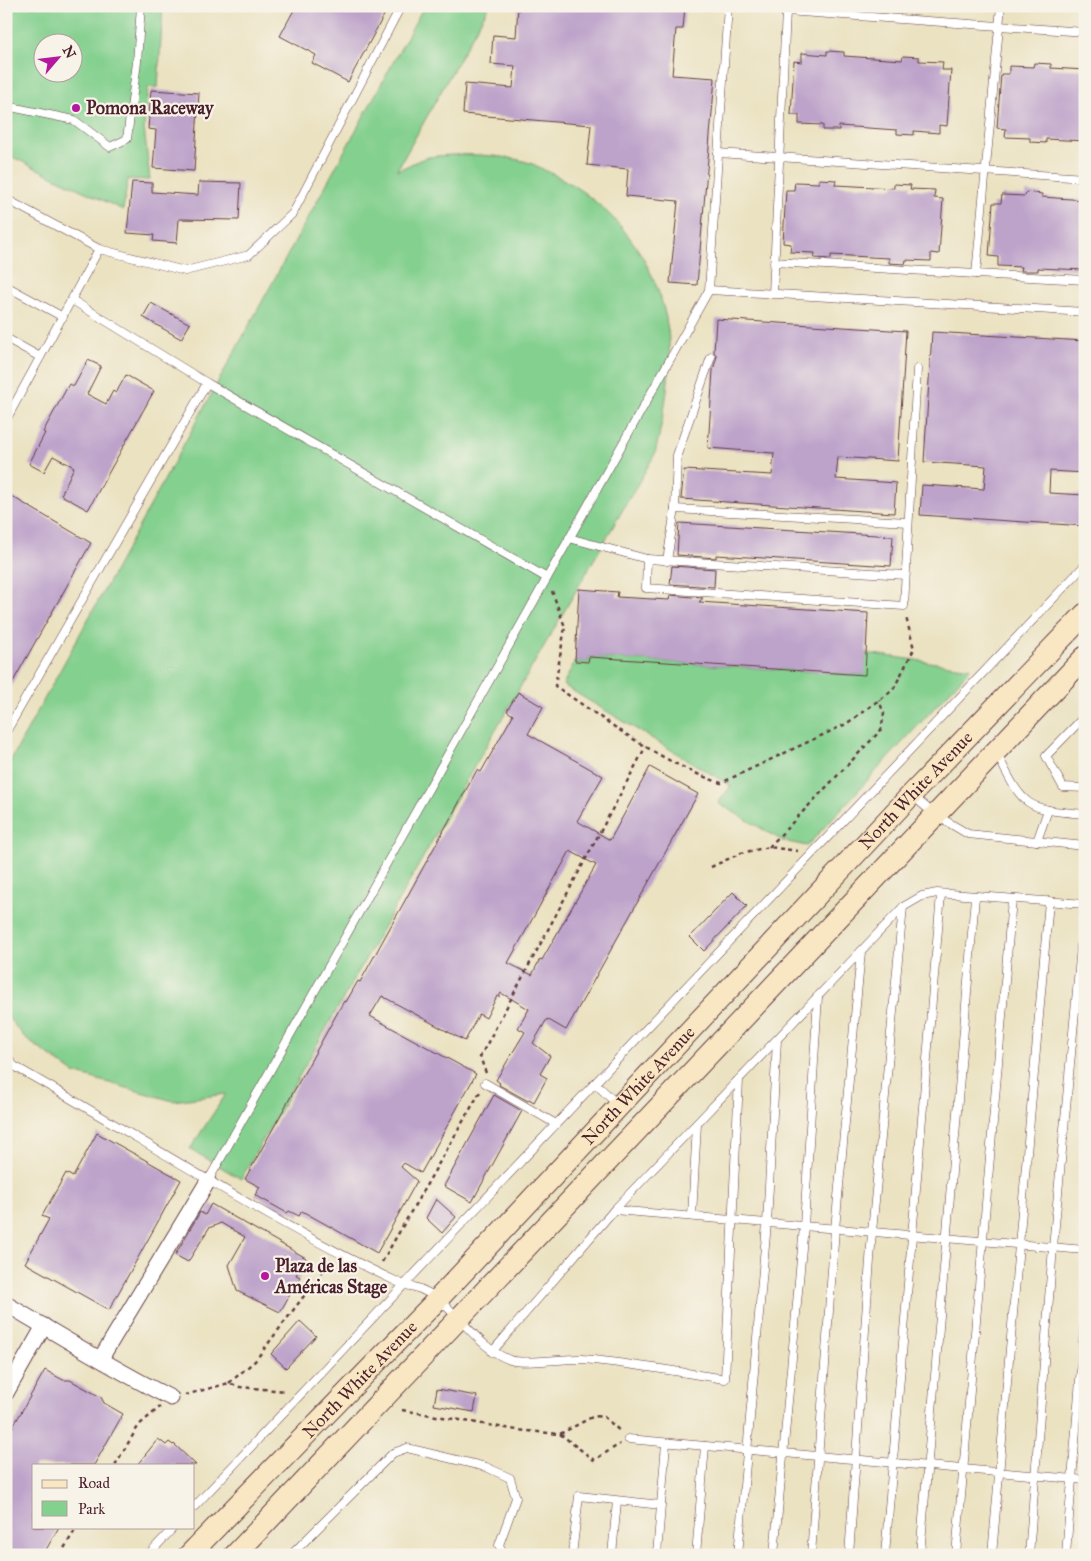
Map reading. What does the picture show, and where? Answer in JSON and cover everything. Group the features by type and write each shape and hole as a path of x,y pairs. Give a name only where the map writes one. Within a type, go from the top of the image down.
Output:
{"main road":[{"name":"North White Avenue","path":"189,1555 437,1300 911,795 1085,614"},
{"name":"North White Avenue","path":"235,1555 934,814 1085,657"}],"street":[{"path":"101,1358 208,1181"},
{"path":"6,1304 101,1358 122,1373 171,1398"},
{"path":"6,1393 44,1326"}],"lane":[{"path":"6,106 74,120 110,147 127,139 137,62 141,6"},
{"path":"6,199 99,249 185,271 249,256 293,213 401,6"},
{"path":"208,1181 709,290 728,6"},
{"path":"976,274 987,171 1000,6"},
{"path":"773,294 786,8 1085,32"},
{"path":"718,153 1085,178"},
{"path":"6,420 99,249"},
{"path":"774,262 1085,280"},
{"path":"6,286 62,317"},
{"path":"709,290 1085,312"},
{"path":"72,300 207,382 547,578"},
{"path":"6,338 40,357"},
{"path":"666,560 675,509 677,455 711,357"},
{"path":"648,559 646,588 904,606 917,369"},
{"path":"6,732 207,382"},
{"path":"675,509 908,522"},
{"path":"569,538 648,559 905,575"},
{"path":"195,1506 1085,565"},
{"path":"1085,716 1046,756 1063,786 1085,788"},
{"path":"995,750 1019,796 1032,806 1048,810 1085,814"},
{"path":"911,795 934,814 968,834 1085,846"},
{"path":"1037,841 1048,810"},
{"path":"492,1352 614,1210 903,907 922,896 941,894 1085,904 1053,1247 1029,1555"},
{"path":"885,1555 941,894"},
{"path":"920,1555 975,897"},
{"path":"956,1555 1012,899"},
{"path":"992,1555 1049,902"},
{"path":"849,1555 872,1232 903,907"},
{"path":"811,1555 835,1229 861,952"},
{"path":"774,1555 804,1226 818,996"},
{"path":"738,1555 767,1223 777,1040"},
{"path":"6,1056 14,1066 105,1117 208,1181 291,1229 404,1285 415,1286 437,1300 459,1318 492,1352 513,1361 581,1359 725,1379 734,1219 739,1079"},
{"path":"485,1083 556,1124"},
{"path":"595,1083 619,1106"},
{"path":"692,1216 696,1124"},
{"path":"614,1210 1085,1250"},
{"path":"1066,1555 1085,1317"},
{"path":"628,1439 1085,1480"},
{"path":"657,1555 666,1443"},
{"path":"696,1555 705,1446"},
{"path":"292,1555 393,1453 408,1448 486,1467 510,1478 516,1498 499,1545 504,1555"},
{"path":"572,1555 579,1496 661,1505"},
{"path":"612,1555 617,1500"},
{"path":"148,1555 173,1528"}],"path":[{"path":"547,578 564,627 555,686 646,746 703,777 721,784 838,728 893,690 914,649 904,606"},
{"path":"769,846 881,730 884,714 879,700"},
{"path":"376,1272 488,1079 480,1057 646,746"},
{"path":"711,867 741,853 769,846 812,854"},
{"path":"116,1464 139,1425 171,1398 229,1383 255,1361 336,1252"},
{"path":"229,1383 240,1387 286,1391"},
{"path":"402,1410 517,1430 560,1434 594,1460 628,1439 604,1417 594,1416 560,1434"},
{"path":"60,1555 76,1528"}],"green space":[{"name":"Pomona Raceway","path":"6,6 163,6 158,87 148,87 144,128 150,180 128,179 123,210 6,154"},
{"path":"424,6 489,6 397,170 429,157 465,155 504,157 527,162 551,173 594,200 613,218 643,258 663,305 669,346 664,408 655,454 473,769 241,1179 190,1149 226,1094 173,1101 74,1073 26,1039 6,1015 6,769"},
{"path":"866,653 971,668 807,846 783,841 718,803 731,786 563,685 575,661 588,662 589,657 864,675"}],"building":[{"path":"296,6 389,6 348,82 312,63 316,55 280,36"},
{"path":"518,6 685,6 683,29 676,29 672,75 715,78 697,285 670,283 678,201 626,196 628,169 587,165 591,125 463,114 465,84 513,88 515,66 491,64 493,35 516,37"},
{"path":"827,51 844,52 844,56 902,60 903,56 919,57 919,61 943,62 942,70 951,70 947,126 939,125 939,133 914,131 914,135 897,134 897,130 839,126 839,130 823,130 823,125 799,124 799,115 791,115 794,61 802,62 802,53 827,55"},
{"path":"1034,63 1051,64 1051,68 1085,70 1085,141 1046,139 1046,143 1030,142 1030,138 1005,137 1006,129 997,128 1001,74 1009,74 1009,66 1033,67"},
{"path":"151,90 199,93 194,171 153,168 156,130 148,129"},
{"path":"819,179 836,180 835,185 894,188 894,184 911,185 910,189 935,190 934,198 943,199 939,254 931,253 931,261 906,260 905,264 889,263 889,258 831,255 831,259 814,258 815,253 790,252 791,244 783,243 786,190 794,190 795,182 819,183"},
{"path":"132,182 152,183 152,192 198,195 199,182 241,183 239,220 179,219 177,243 153,241 154,235 127,233"},
{"path":"1026,192 1042,194 1042,197 1085,200 1085,270 1038,268 1038,271 1021,271 1022,267 998,266 998,257 989,256 993,203 1001,203 1002,195 1025,196"},
{"path":"151,303 190,324 181,339 143,317"},
{"path":"716,319 906,331 898,461 838,457 836,479 896,483 894,513 681,499 684,470 772,475 774,453 708,448 713,370 717,356 714,352"},
{"path":"932,332 1085,341 1085,473 1050,471 1049,493 1085,495 1085,526 920,515 922,485 984,489 986,466 924,462"},
{"path":"88,360 101,366 87,394 106,404 113,391 116,393 126,375 154,391 88,510 61,495 74,467 53,456 44,472 29,464 45,433 43,432 69,384 74,386"},
{"path":"6,493 91,543 6,694"},
{"path":"679,523 893,536 891,566 716,555 716,558 677,555"},
{"path":"672,566 715,569 714,587 670,584"},
{"path":"579,589 618,592 617,597 669,600 670,595 703,598 699,602 868,613 865,675 589,657 588,662 575,661"},
{"path":"518,692 543,707 528,734 603,776 577,821 610,840 650,767 698,794 566,1030 547,1019 533,1043 550,1056 540,1074 547,1078 534,1102 529,1099 528,1101 499,1085 500,1083 496,1080 525,1032 518,1028 529,1009 501,993 499,997 497,996 486,1018 479,1014 465,1041 382,996 370,1016 476,1074 421,1173 404,1163 401,1167 417,1181 377,1253 302,1211 299,1216 289,1211 287,1213 255,1195 260,1187 245,1179 344,1001 346,1002 358,981 360,982 477,770 481,772 513,715 507,711","holes":["570,851 596,865 532,975 508,963"]},
{"path":"733,892 747,906 704,951 690,937"},
{"path":"494,1095 522,1111 472,1202 444,1186"},
{"path":"97,1133 181,1180 109,1310 25,1263 49,1219 42,1216 66,1173 73,1177"},
{"path":"436,1199 456,1217 442,1233 426,1218"},
{"name":"Plaza de las Américas Stage","path":"211,1204 306,1258 296,1275 300,1277 280,1312 237,1291 229,1265 245,1237 221,1223 209,1228 188,1262 175,1255 200,1212 205,1215"},
{"path":"300,1321 316,1336 286,1368 271,1354"},
{"path":"45,1370 63,1380 70,1380 101,1397 104,1403 123,1414 95,1464 32,1464 32,1528 58,1528 43,1555 6,1555 6,1439"},
{"path":"437,1389 477,1396 474,1412 434,1405"},
{"path":"158,1439 166,1445 169,1442 174,1444 195,1464 138,1464"}],"place":[{"name":"Pomona Raceway","path":"76,108"},
{"name":"Plaza de las Américas Stage","path":"265,1276"}]}
